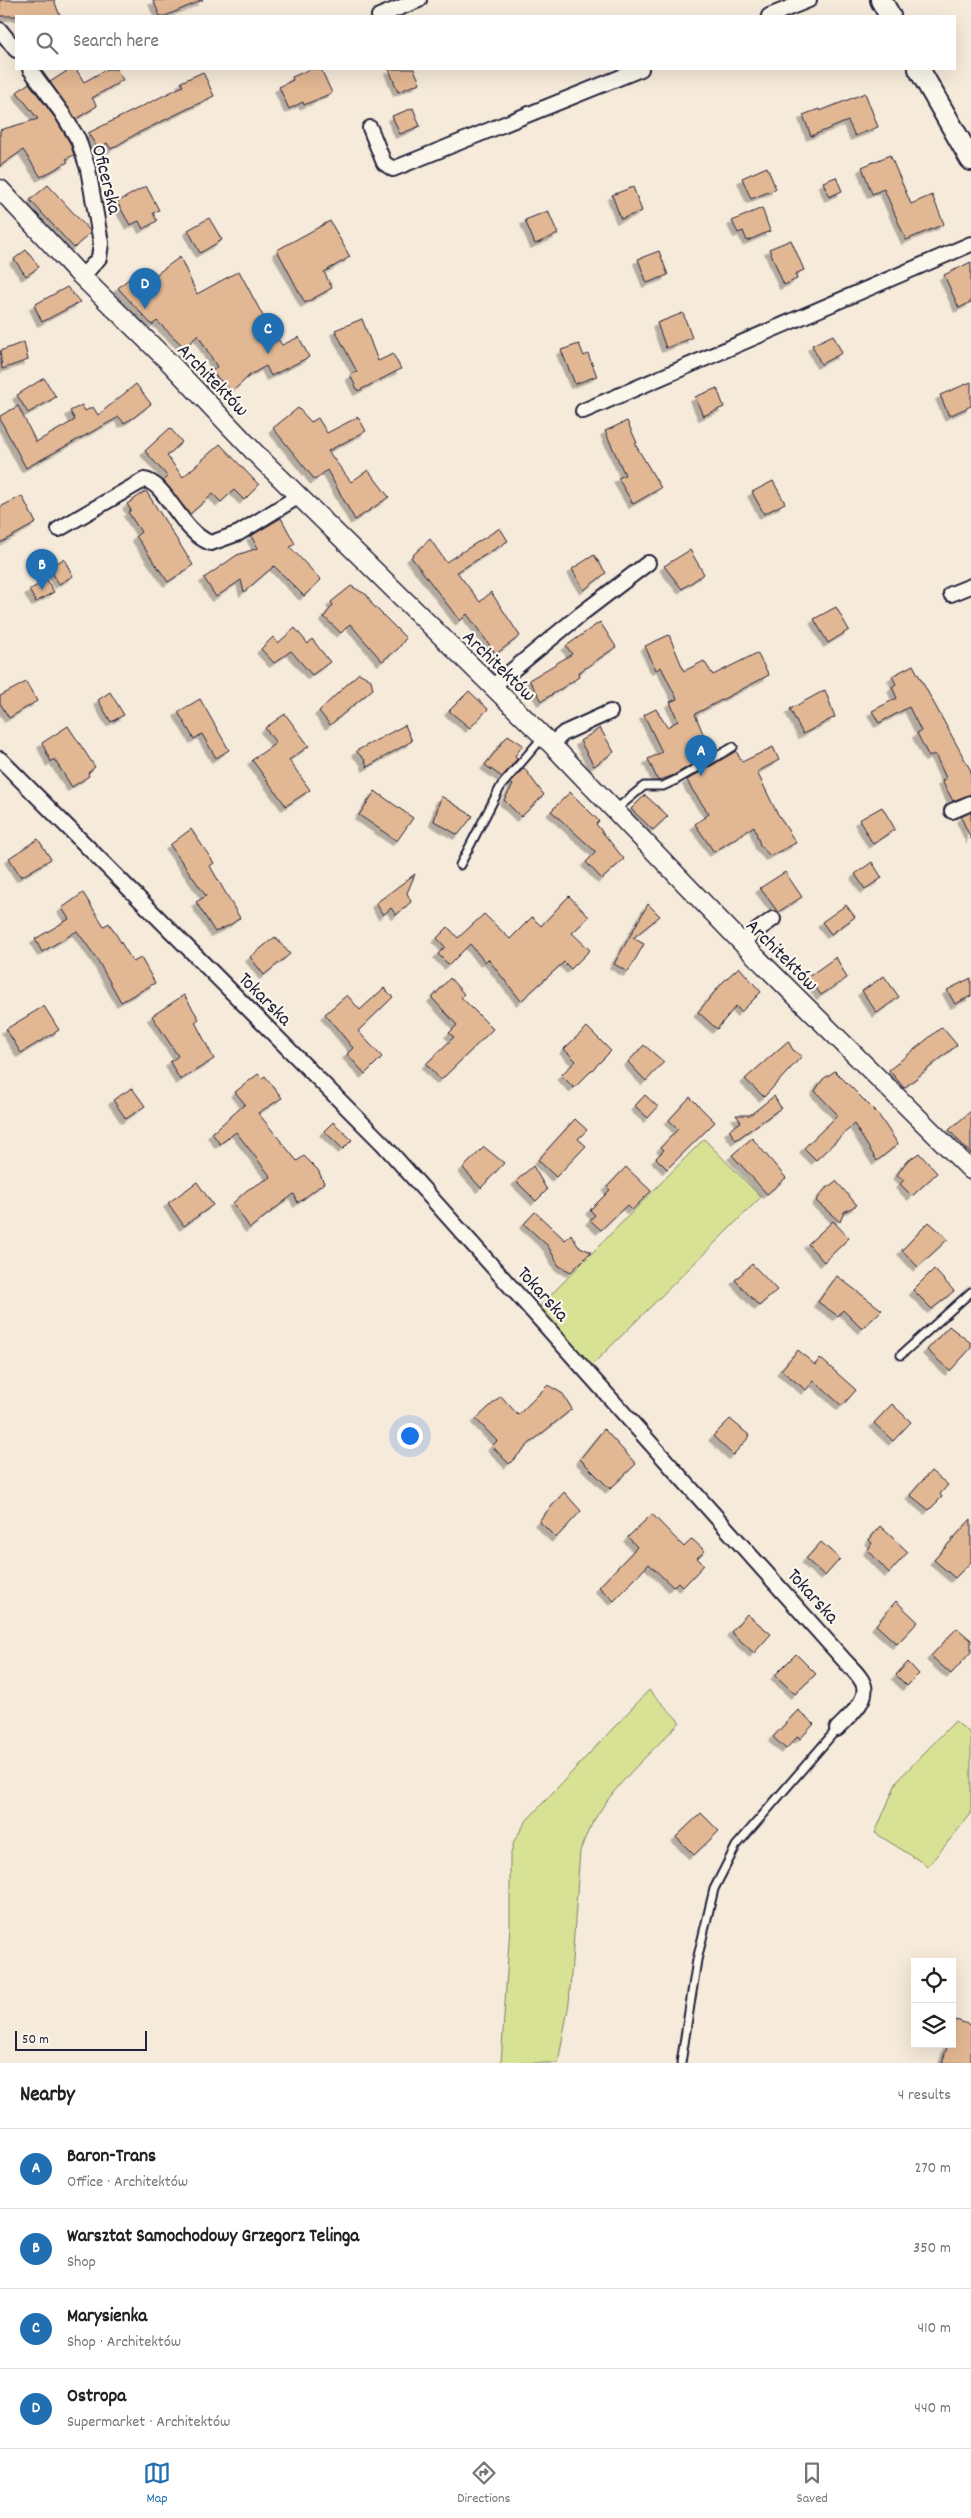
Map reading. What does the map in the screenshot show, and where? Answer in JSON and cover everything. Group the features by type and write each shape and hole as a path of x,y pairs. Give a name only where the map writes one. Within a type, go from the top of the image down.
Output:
{"main road":[{"path":"881,0 889,15"},
{"path":"921,70 971,160"}],"street":[{"path":"382,15 420,0"},
{"path":"772,15 809,0"},
{"path":"0,30 15,49"},
{"name":"Oficerska","path":"31,70 78,139 88,168 102,243 100,258 82,277"},
{"path":"370,128 384,163 393,169 639,70"},
{"name":"Architektów","path":"0,189 82,277 170,363 299,496 547,740 741,942 970,1168"},
{"path":"583,411 971,244"},
{"path":"59,529 144,480 155,485 194,534 210,542 239,534 299,496"},
{"path":"492,687 581,614 648,563"},
{"path":"951,594 971,586"},
{"path":"547,740 610,712"},
{"name":"Tokarska","path":"0,759 384,1145 844,1660 864,1685 864,1696 837,1729"},
{"path":"952,811 971,803"},
{"path":"741,942 773,920"}],"lane":[{"path":"460,865 500,786 547,740"},
{"path":"615,810 644,786 663,786 733,747"},
{"path":"902,1355 971,1292"},
{"name":"Tokarska","path":"681,2063 698,1960 714,1888 736,1846 837,1729"}],"green space":[{"path":"704,1139 761,1197 586,1371 534,1312"},
{"path":"649,1690 680,1722 636,1766 610,1797 588,1832 580,1851 569,2003 558,2063 501,2063 510,1926 510,1858 514,1841 527,1820"},
{"path":"955,1721 971,1734 971,1814 928,1866 875,1833 897,1781"}],"building":[{"path":"0,0 54,0 60,15 15,15 0,16"},
{"path":"153,0 203,0 167,15 160,15"},
{"path":"68,70 77,70 84,82 105,70 117,70 123,80 92,98 97,106 76,119 50,82"},
{"path":"309,70 321,70 332,93 304,105 303,102 289,109 279,87 293,80 292,77"},
{"path":"389,70 414,70 420,83 398,92"},
{"path":"203,72 214,96 136,134 111,149 107,143 98,149 88,133 183,86 181,82"},
{"path":"29,83 55,118 70,143 74,155 66,159 68,162 41,177 23,150 0,166 0,130 38,119 17,92"},
{"path":"865,93 878,127 855,136 848,121 811,136 803,115 819,109 820,111"},
{"path":"413,108 420,126 400,134 392,116"},
{"path":"890,155 911,204 932,195 944,224 906,240 884,189 872,194 862,167"},
{"path":"767,167 776,189 751,199 742,178"},
{"path":"836,177 842,191 829,197 823,182"},
{"path":"48,185 90,231 74,248 30,200"},
{"path":"146,186 159,210 153,213 157,221 143,229 139,221 130,225 117,202"},
{"path":"633,187 642,211 621,219 612,195"},
{"path":"762,208 770,231 747,241 743,231 738,233 732,221"},
{"path":"548,211 558,234 535,244 525,220"},
{"path":"209,218 222,240 200,253 188,230"},
{"path":"330,221 350,257 324,272 332,288 305,303 277,250"},
{"path":"791,240 804,270 795,274 797,279 784,285 769,249"},
{"path":"26,250 39,267 26,276 14,259"},
{"path":"659,251 668,275 647,283 638,259"},
{"path":"180,257 197,294 239,271 264,318 282,345 299,337 309,357 271,376 266,366 250,375 232,392 211,371 217,367 198,335 185,348 157,321 152,325 118,288 138,271 147,281"},
{"path":"971,262 971,302 959,308 944,275"},
{"path":"67,287 80,302 42,322 34,305"},
{"path":"683,313 692,338 666,348 657,323"},
{"path":"362,319 378,361 393,354 401,369 358,391 350,375 357,372 335,330"},
{"path":"833,335 842,353 821,364 812,345"},
{"path":"24,342 28,360 2,369 0,351"},
{"path":"579,344 584,356 588,354 597,376 575,384 561,350"},
{"path":"44,378 56,397 28,413 17,395"},
{"path":"971,382 971,406 949,416 940,395"},
{"path":"136,384 151,404 133,418 124,423 119,417 26,468 0,419 0,416 18,406 36,442 75,420 70,411 82,405 85,411 93,407 98,415"},
{"path":"717,388 724,407 703,416 695,397"},
{"path":"298,408 311,422 318,418 327,433 358,417 366,431 328,451 351,482 368,470 389,497 355,520 327,470 315,480 273,428"},
{"path":"627,421 637,443 635,444 661,488 633,504 618,478 625,475 605,431"},
{"path":"170,428 182,442 167,456 183,477 220,444 259,485 244,500 234,490 221,502 213,494 190,514 163,481 168,477 145,451"},
{"path":"773,481 785,503 764,514 752,492"},
{"path":"146,491 193,565 168,582 136,536 141,532 128,512 131,510 127,504"},
{"path":"22,496 36,523 0,543 0,507"},
{"path":"281,518 295,544 290,547 321,580 304,596 274,566 244,592 241,580 216,597 204,578 237,555 258,548 251,536"},
{"path":"500,528 508,541 457,572 480,602 491,592 520,636 496,654 467,614 460,621 411,557 430,539 446,562"},
{"path":"690,550 704,574 682,589 664,566"},
{"path":"594,555 606,573 584,590 572,569"},
{"path":"64,559 73,576 59,584 49,567"},
{"path":"47,580 54,592 36,602 29,590"},
{"path":"351,586 367,595 372,604 406,638 398,649 382,661 350,624 341,633 324,617 333,605 331,602"},
{"path":"836,607 849,630 828,643 814,619"},
{"path":"600,622 616,647 578,673 579,677 542,701 529,680 572,654 566,646"},
{"path":"295,628 308,644 312,639 330,662 312,675 291,651 274,663 261,649 273,637 278,643"},
{"path":"669,635 684,671 704,661 713,675 757,653 769,675 695,714 711,753 674,775 658,781 648,759 662,752 644,715 656,709 667,727 678,721 670,702 677,699 661,667 656,670 645,646"},
{"path":"913,665 971,771 971,794 953,801 942,781 946,778 935,754 929,757 917,733 921,731 909,707 879,723 872,711 897,698 892,687 896,684 892,676"},
{"path":"359,673 371,680 373,689 330,725 319,711"},
{"path":"26,682 37,701 9,718 0,703 0,696"},
{"path":"825,690 835,717 803,734 790,709"},
{"path":"469,691 488,709 470,728 449,711"},
{"path":"110,692 124,715 111,722 98,700"},
{"path":"200,699 229,750 216,758 202,734 194,739 178,712"},
{"path":"285,714 309,746 289,760 310,790 286,806 252,760 276,743 265,728"},
{"path":"405,725 412,741 367,767 365,760 356,751"},
{"path":"68,726 95,767 88,773 89,776 72,787 54,759 51,762 42,743"},
{"path":"600,728 614,752 594,766 580,741"},
{"path":"508,735 523,745 515,756 517,759 502,777 485,765"},
{"path":"773,747 779,760 757,772 776,811 796,843 770,856 760,845 754,826 714,852 695,824 709,814 687,780 736,751 742,762"},
{"path":"524,768 544,795 521,817 504,800 513,785 510,783"},
{"path":"375,791 413,818 397,841 359,815"},
{"path":"570,792 599,821 596,824 624,859 602,879 586,862 596,852 551,811"},
{"path":"645,795 668,816 653,830 631,809"},
{"path":"441,796 473,816 458,835 434,821"},
{"path":"882,807 895,829 873,844 859,820"},
{"path":"971,812 971,839 961,817"},
{"path":"191,829 214,863 210,866 240,918 215,932 196,902 206,896 170,845"},
{"path":"38,839 51,859 21,877 9,858"},
{"path":"872,862 882,878 865,889 855,874"},
{"path":"785,872 802,897 778,912 760,888"},
{"path":"415,874 407,893 411,902 396,915 391,908 383,915 376,903"},
{"path":"83,893 104,926 109,923 133,962 141,958 155,983 121,1002 97,959 77,931 42,952 35,939 69,919 62,908"},
{"path":"569,896 589,917 572,933 590,950 571,969 564,962 521,1001 488,959 485,962 470,944 449,965 438,954 445,947 437,938 448,927 458,938 484,914 510,939 532,917 541,926"},
{"path":"648,904 660,916 633,938 644,944 628,972 614,964"},
{"path":"846,905 855,917 831,934 822,922"},
{"path":"275,937 290,954 264,975 250,957"},
{"path":"836,957 847,978 821,995 808,977"},
{"path":"739,967 761,992 741,1012 736,1006 717,1029 698,1012 723,982"},
{"path":"884,976 899,997 877,1013 862,991"},
{"path":"450,978 464,994 461,997 493,1029 441,1080 426,1064 454,1037 449,1033 457,1025 432,998"},
{"path":"971,978 971,996 955,1004 947,990"},
{"path":"384,988 393,997 358,1031 382,1057 365,1074 347,1054 353,1048 325,1014 347,995 360,1010"},
{"path":"184,995 199,1019 195,1022 214,1059 180,1080 170,1062 178,1056 152,1016"},
{"path":"44,1006 59,1030 21,1053 6,1029"},
{"path":"587,1027 611,1051 574,1088 561,1075 576,1061 564,1049"},
{"path":"942,1027 957,1045 904,1088 889,1070"},
{"path":"788,1041 793,1050 802,1056 764,1097 745,1079"},
{"path":"644,1045 664,1062 646,1081 628,1062"},
{"path":"835,1071 878,1114 898,1144 877,1161 854,1124 816,1160 804,1148 838,1115 815,1091 823,1079"},
{"path":"258,1074 262,1078 265,1076 282,1098 258,1113 297,1161 304,1156 318,1170 324,1183 298,1203 294,1194 250,1228 233,1203 247,1190 271,1177 236,1132 220,1144 212,1133 245,1104 235,1092"},
{"path":"132,1088 145,1106 126,1119 113,1100"},
{"path":"645,1095 658,1107 648,1118 635,1106"},
{"path":"774,1096 781,1108 736,1140 729,1130 741,1122 736,1115 750,1115"},
{"path":"690,1097 715,1122 667,1169 656,1158 664,1150 661,1147 678,1129 669,1120"},
{"path":"971,1111 971,1154 949,1130"},
{"path":"575,1119 587,1130 578,1139 586,1146 556,1177 538,1160"},
{"path":"333,1122 352,1140 343,1149 324,1131"},
{"path":"752,1138 786,1178 767,1194 732,1155"},
{"path":"484,1147 504,1163 481,1188 463,1168"},
{"path":"919,1153 937,1173 912,1196 900,1184 904,1180 897,1175 906,1162"},
{"path":"533,1166 547,1190 536,1201 516,1181"},
{"path":"626,1167 651,1191 632,1210 627,1205 601,1230 590,1220 595,1215 590,1210 610,1190 607,1187"},
{"path":"836,1181 857,1205 844,1212 840,1222 816,1201 824,1190"},
{"path":"197,1182 213,1205 184,1226 168,1203"},
{"path":"535,1212 565,1240 571,1234 578,1246 591,1252 571,1272 559,1266 548,1246 524,1224"},
{"path":"833,1221 849,1238 824,1262 808,1244"},
{"path":"929,1222 948,1239 918,1267 902,1250"},
{"path":"752,1264 777,1290 759,1306 735,1280"},
{"path":"934,1269 954,1291 932,1309 913,1290"},
{"path":"837,1276 882,1310 862,1329 843,1310 838,1316 818,1302"},
{"path":"949,1326 971,1343 971,1348 950,1371 927,1350"},
{"path":"798,1350 815,1365 820,1358 856,1390 842,1406 814,1381 806,1390 781,1370"},
{"path":"548,1385 563,1394 572,1409 530,1443 509,1464 492,1446 497,1441 476,1419 501,1396 518,1415"},
{"path":"892,1404 911,1422 893,1441 874,1423"},
{"path":"730,1419 750,1436 733,1455 713,1436"},
{"path":"604,1429 636,1464 610,1489 580,1459"},
{"path":"931,1471 948,1485 940,1494 942,1497 929,1510 910,1495"},
{"path":"564,1492 581,1511 556,1538 539,1521"},
{"path":"652,1514 684,1547 692,1539 705,1551 697,1558 704,1565 683,1587 678,1582 673,1587 649,1564 614,1601 599,1587 637,1547 628,1537"},
{"path":"971,1519 971,1562 955,1578 934,1560"},
{"path":"880,1526 908,1552 889,1573 868,1550 872,1543 869,1540"},
{"path":"821,1542 840,1559 825,1576 806,1559"},
{"path":"896,1601 918,1622 897,1644 876,1625"},
{"path":"747,1614 771,1634 754,1653 731,1632"},
{"path":"957,1628 971,1640 971,1652 951,1674 931,1656"},
{"path":"796,1654 816,1674 795,1694 775,1675"},
{"path":"908,1662 919,1674 907,1686 896,1675"},
{"path":"798,1710 814,1724 800,1739 798,1736 786,1749 773,1737"},
{"path":"701,1813 719,1831 694,1855 676,1837"},
{"path":"956,2020 971,2025 971,2063 942,2063 947,2048 956,2048"}],"place":[{"name":"Ostropa","path":"145,309"},
{"name":"Marysienka","path":"268,354"},
{"name":"Warsztat Samochodowy Grzegorz Telinga","path":"42,590"},
{"name":"Baron-Trans","path":"701,776"}]}
